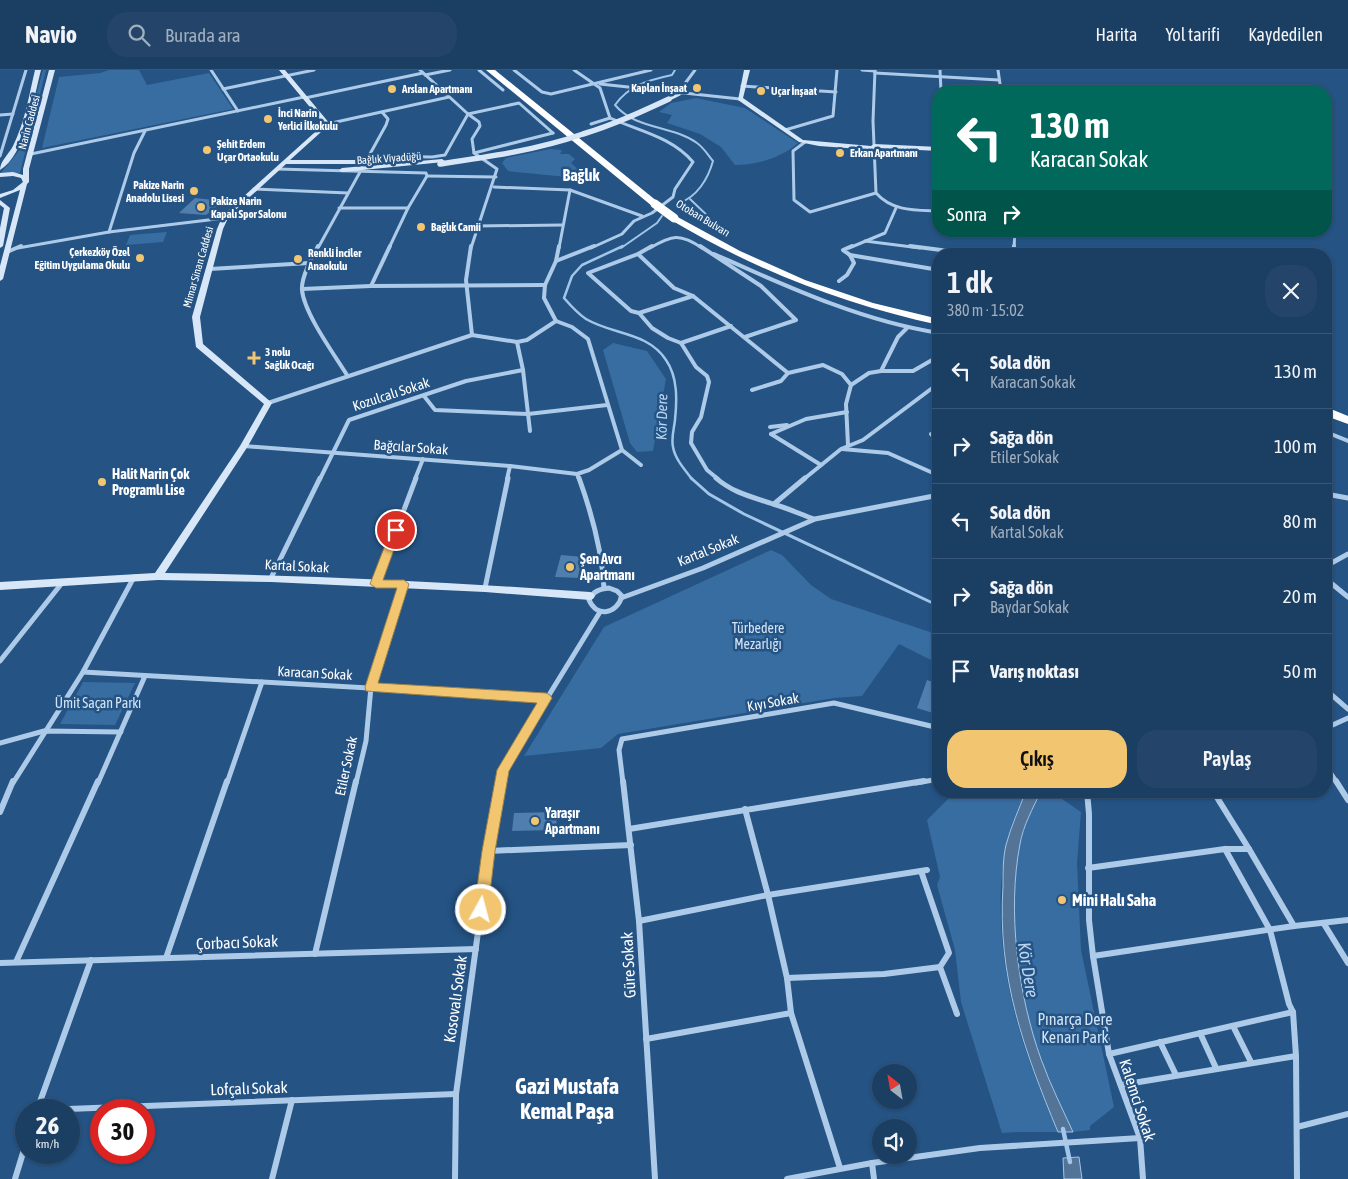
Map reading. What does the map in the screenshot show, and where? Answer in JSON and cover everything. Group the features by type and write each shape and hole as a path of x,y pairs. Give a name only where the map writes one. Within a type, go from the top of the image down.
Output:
{"highway":[{"name":"Otoban Bulvarı","path":"490,70 676,214 734,253 784,275 885,309 932,320"},
{"path":"504,70 610,155"},
{"name":"Otoban Bulvarı","path":"676,214 742,248 783,266 875,297 932,311"},
{"path":"1332,413 1348,420"},
{"path":"1332,424 1348,431"}],"street":[{"path":"0,156 26,70"},
{"name":"Narin Caddesi","path":"0,168 12,154 19,140 38,70"},
{"name":"Narin Caddesi","path":"0,279 25,182 26,168 52,70"},
{"path":"211,70 238,111"},
{"path":"282,70 326,124 450,97"},
{"path":"223,89 314,70"},
{"path":"420,70 479,122 480,126 472,139 474,153 497,169 494,187 477,226 466,274 472,335"},
{"path":"31,154 450,70"},
{"path":"479,70 503,90"},
{"path":"514,70 542,92 551,94 651,70"},
{"path":"574,70 595,84 603,94 610,118"},
{"path":"673,95 695,70"},
{"path":"740,99 747,70"},
{"path":"785,130 833,116 837,70"},
{"path":"862,70 999,80"},
{"path":"940,70 941,85"},
{"path":"998,70 1000,85"},
{"path":"875,71 874,147 876,193 896,208 932,211"},
{"path":"595,84 638,88 673,95 740,99 805,142 932,150"},
{"path":"742,86 836,92"},
{"name":"Bağlık Viyadüğü","path":"342,170 499,155 546,145 604,127 673,95"},
{"path":"368,156 432,157 442,160 468,114 514,103 519,103 553,133 474,153"},
{"path":"347,375 310,314 302,289 309,263 386,125 388,119 382,112"},
{"path":"0,116 13,114"},
{"path":"556,261 608,241 622,234 634,221 642,216 652,214 673,197 675,189 694,162 687,153 674,145 610,118 591,124"},
{"name":"Mimar Sinan Caddesi","path":"268,403 199,345 196,317 220,229 225,218 254,188 326,124"},
{"path":"108,232 134,153 145,131"},
{"path":"805,142 793,151 794,200 810,212 876,193"},
{"path":"284,162 496,178"},
{"path":"277,169 342,170"},
{"path":"371,286 426,174"},
{"path":"0,175 19,175 25,182 15,191 0,196"},
{"path":"494,187 570,190 642,216"},
{"path":"254,188 348,193"},
{"path":"570,190 556,261 545,284 544,298 556,321 572,327 588,338 622,450 641,465"},
{"path":"0,202 7,208 7,217 0,246"},
{"path":"340,208 408,208"},
{"path":"896,208 885,233 843,250 850,255 932,269"},
{"path":"7,252 25,245 108,232 225,218"},
{"path":"477,226 562,225"},
{"path":"693,296 639,313 631,311 588,273 638,254 669,238 678,236 687,238 760,286 796,320 745,337"},
{"path":"865,241 932,249"},
{"path":"9,243 25,245"},
{"path":"708,253 792,289 907,328 932,333"},
{"path":"638,254 674,288 693,296 788,373"},
{"path":"839,281 846,275 854,263 850,255"},
{"path":"210,268 309,263"},
{"path":"302,289 371,286 545,284"},
{"path":"639,313 652,328 668,338 681,343 696,367 707,376 710,382 701,417 692,432 691,443 707,470 723,484 748,497 815,519 932,496"},
{"path":"158,576 244,446 268,403 347,375 472,335 517,342 527,340 556,321"},
{"path":"681,343 731,326"},
{"path":"880,371 898,337 907,328"},
{"path":"517,342 523,370 530,431"},
{"path":"848,445 846,404 851,385 869,373 913,371 932,360"},
{"path":"752,390 781,381 788,373 823,365 842,374 851,385"},
{"name":"Kozulcalı Sokak","path":"271,578 349,420 466,381 523,370"},
{"path":"774,504 841,449 863,440 932,391"},
{"path":"424,396 435,410 528,414 607,405"},
{"path":"821,465 771,434 806,419 847,412"},
{"path":"770,427 793,425"},
{"path":"1332,435 1348,442"},
{"name":"Bağcılar Sokak","path":"244,446 510,466 577,474"},
{"path":"841,449 888,453 932,473"},
{"path":"604,588 600,552 577,474 589,470 622,450"},
{"path":"376,584 423,459"},
{"path":"485,588 510,466"},
{"path":"1332,495 1348,498"},
{"name":"Kartal Sokak","path":"621,598 703,568 815,519"},
{"path":"1332,563 1348,554"},
{"name":"Kartal Sokak","path":"1,586 158,576 271,578 404,584 590,596"},
{"path":"0,812 13,782 83,672 134,577"},
{"path":"0,661 62,583"},
{"name":"Etiler Sokak","path":"315,954 366,741 371,687 404,584"},
{"path":"1332,584 1348,597"},
{"path":"599,588 604,588 617,590 621,603 616,609 600,612 591,606 589,600 590,596 599,588"},
{"name":"Kosovalı Sokak","path":"455,1179 456,1094 489,851 503,770 600,612"},
{"name":"Karacan Sokak","path":"83,672 546,698"},
{"path":"16,962 145,676"},
{"path":"166,958 262,682"},
{"path":"1332,695 1348,708"},
{"name":"Kıyı Sokak","path":"619,750 622,739 834,703 932,727"},
{"path":"1332,725 1348,718"},
{"path":"0,743 44,731 121,732"},
{"name":"Güre Sokak","path":"619,750 630,829 639,922 655,1179"},
{"path":"1332,775 1348,800"},
{"path":"630,829 932,779"},
{"name":"Kalemci Sokak","path":"1088,798 1089,920 1093,956 1108,1054 1140,1138 1143,1179"},
{"path":"1217,798 1294,926"},
{"path":"745,809 787,978 791,1013 840,1168"},
{"path":"489,851 631,845"},
{"path":"1225,849 1270,930 1289,1004 1293,1012 1296,1056 1298,1179"},
{"path":"1088,868 1225,849 1249,849"},
{"path":"639,922 768,896 924,870 949,953 940,966 884,974 787,978"},
{"path":"1093,956 1294,926 1348,920"},
{"path":"1324,924 1348,963"},
{"name":"Çorbacı Sokak","path":"0,962 476,949"},
{"path":"41,1099 91,960"},
{"path":"940,966 957,1014"},
{"path":"1108,1054 1293,1012"},
{"path":"646,1039 791,1013"},
{"path":"1233,1026 1251,1062"},
{"path":"1200,1033 1216,1068"},
{"path":"1160,1042 1176,1075"},
{"path":"1121,1085 1296,1056"},
{"name":"Lofçalı Sokak","path":"80,1108 456,1094"},
{"path":"272,1179 292,1100"},
{"path":"1297,1128 1348,1114"},
{"path":"917,1157 980,1148 1140,1138"},
{"path":"787,1179 872,1163"},
{"path":"15,1179 20,1164"},
{"path":"872,1164 874,1179"}],"green space":[{"path":"43,70 46,70 20,173 0,174 22,147"},
{"path":"109,70 139,70 147,85 209,73 233,109 42,148 59,77 100,73"},
{"path":"696,98 745,108 798,143 784,153 768,160 752,164 735,165 721,147 700,134 667,123 672,115 659,112 671,103"},
{"path":"550,149 562,150 560,154 569,154 575,159 571,163 586,176 567,177 508,171 502,163 506,158"},
{"path":"167,232 163,242 126,245 130,235"},
{"path":"613,343 647,351 666,379 653,451 637,452 630,443 603,350"},
{"name":"Türbedere Mezarlığı","path":"771,550 782,555 811,585 831,599 932,633 932,660 899,644 862,696 834,698 618,734 601,748 524,756 604,627"},
{"name":"Ümit Saçan Parkı","path":"83,682 135,683 115,725 60,724"},
{"path":"949,798 1023,798 1010,830 1005,854 1002,879 1001,929 1008,980 1023,1042 1058,1132 1002,1133 961,1002 955,950 937,885 940,877 927,820"},
{"name":"Pınarça Dere Kenarı Park","path":"1038,798 1063,798 1081,812 1077,863 1081,950 1114,1107 1090,1126 1090,1130 1073,1132 1045,1068 1026,1008 1017,953 1015,897 1016,870 1020,844"}],"shaded area":[{"path":"1023,798 1038,798 1023,831 1016,870 1015,925 1017,953 1026,1008 1033,1034 1052,1087 1073,1132 1058,1132 1024,1042 1009,982 1004,951 1002,919 1004,855 1010,831"},
{"path":"1079,1157 1082,1179 1064,1179 1063,1158"}],"building":[{"name":"Pakize Narin Kapalı Spor Salonu","path":"195,198 223,201 206,215 179,213"},
{"name":"Şen Avcı Apartmanı","path":"561,555 584,557 580,578 555,577"},
{"path":"927,680 932,682 932,713 917,708"},
{"name":"Yaraşır Apartmanı","path":"557,812 556,830 512,831 514,813"}],"waterway":[{"name":"Kör Dere","path":"675,70 672,75 648,81 633,88 615,105 633,119 687,137 704,149 713,161 701,186 691,196 679,203"},
{"path":"690,199 714,222 715,227"},
{"name":"Kör Dere","path":"621,248 657,223 662,216"},
{"name":"Kör Dere","path":"623,246 582,265 572,276 564,298 586,319 650,344 666,360 673,374 676,389 675,420 672,437 673,447 678,460 692,479"},
{"name":"Kör Dere","path":"692,479 709,494 744,514 932,603"},
{"name":"Kör Dere","path":"1063,1129 1070,1162"}],"place":[{"name":"Kaplan İnşaat","path":"697,88"},
{"name":"Arslan Apartmanı","path":"392,89"},
{"name":"Uçar İnşaat","path":"761,91"},
{"name":"İnci Narin Yerlici İlkokulu","path":"268,119"},
{"name":"Şehit Erdem Uçar Ortaokulu","path":"207,150"},
{"name":"Erkan Apartmanı","path":"840,153"},
{"name":"Pakize Narin Anadolu Lisesi","path":"194,191"},
{"name":"Pakize Narin Kapalı Spor Salonu","path":"201,207"},
{"name":"Bağlık Camii","path":"421,227"},
{"name":"Çerkezköy Özel Eğitim Uygulama Okulu","path":"140,258"},
{"name":"Renkli İnciler Anaokulu","path":"298,259"},
{"name":"3 nolu Sağlık Ocağı","path":"254,358"},
{"name":"Halit Narin Çok Programlı Lise","path":"102,482"},
{"name":"Şen Avcı Apartmanı","path":"570,567"},
{"name":"Yaraşır Apartmanı","path":"535,821"},
{"name":"Mini Halı Saha","path":"1062,900"}],"district":[{"name":"Bağlık","path":"581,175"},
{"name":"Gazi Mustafa Kemal Paşa","path":"567,1098"}],"route":[{"path":"396,530 376,584 404,584 371,687 546,698 503,770 481,910"}]}
